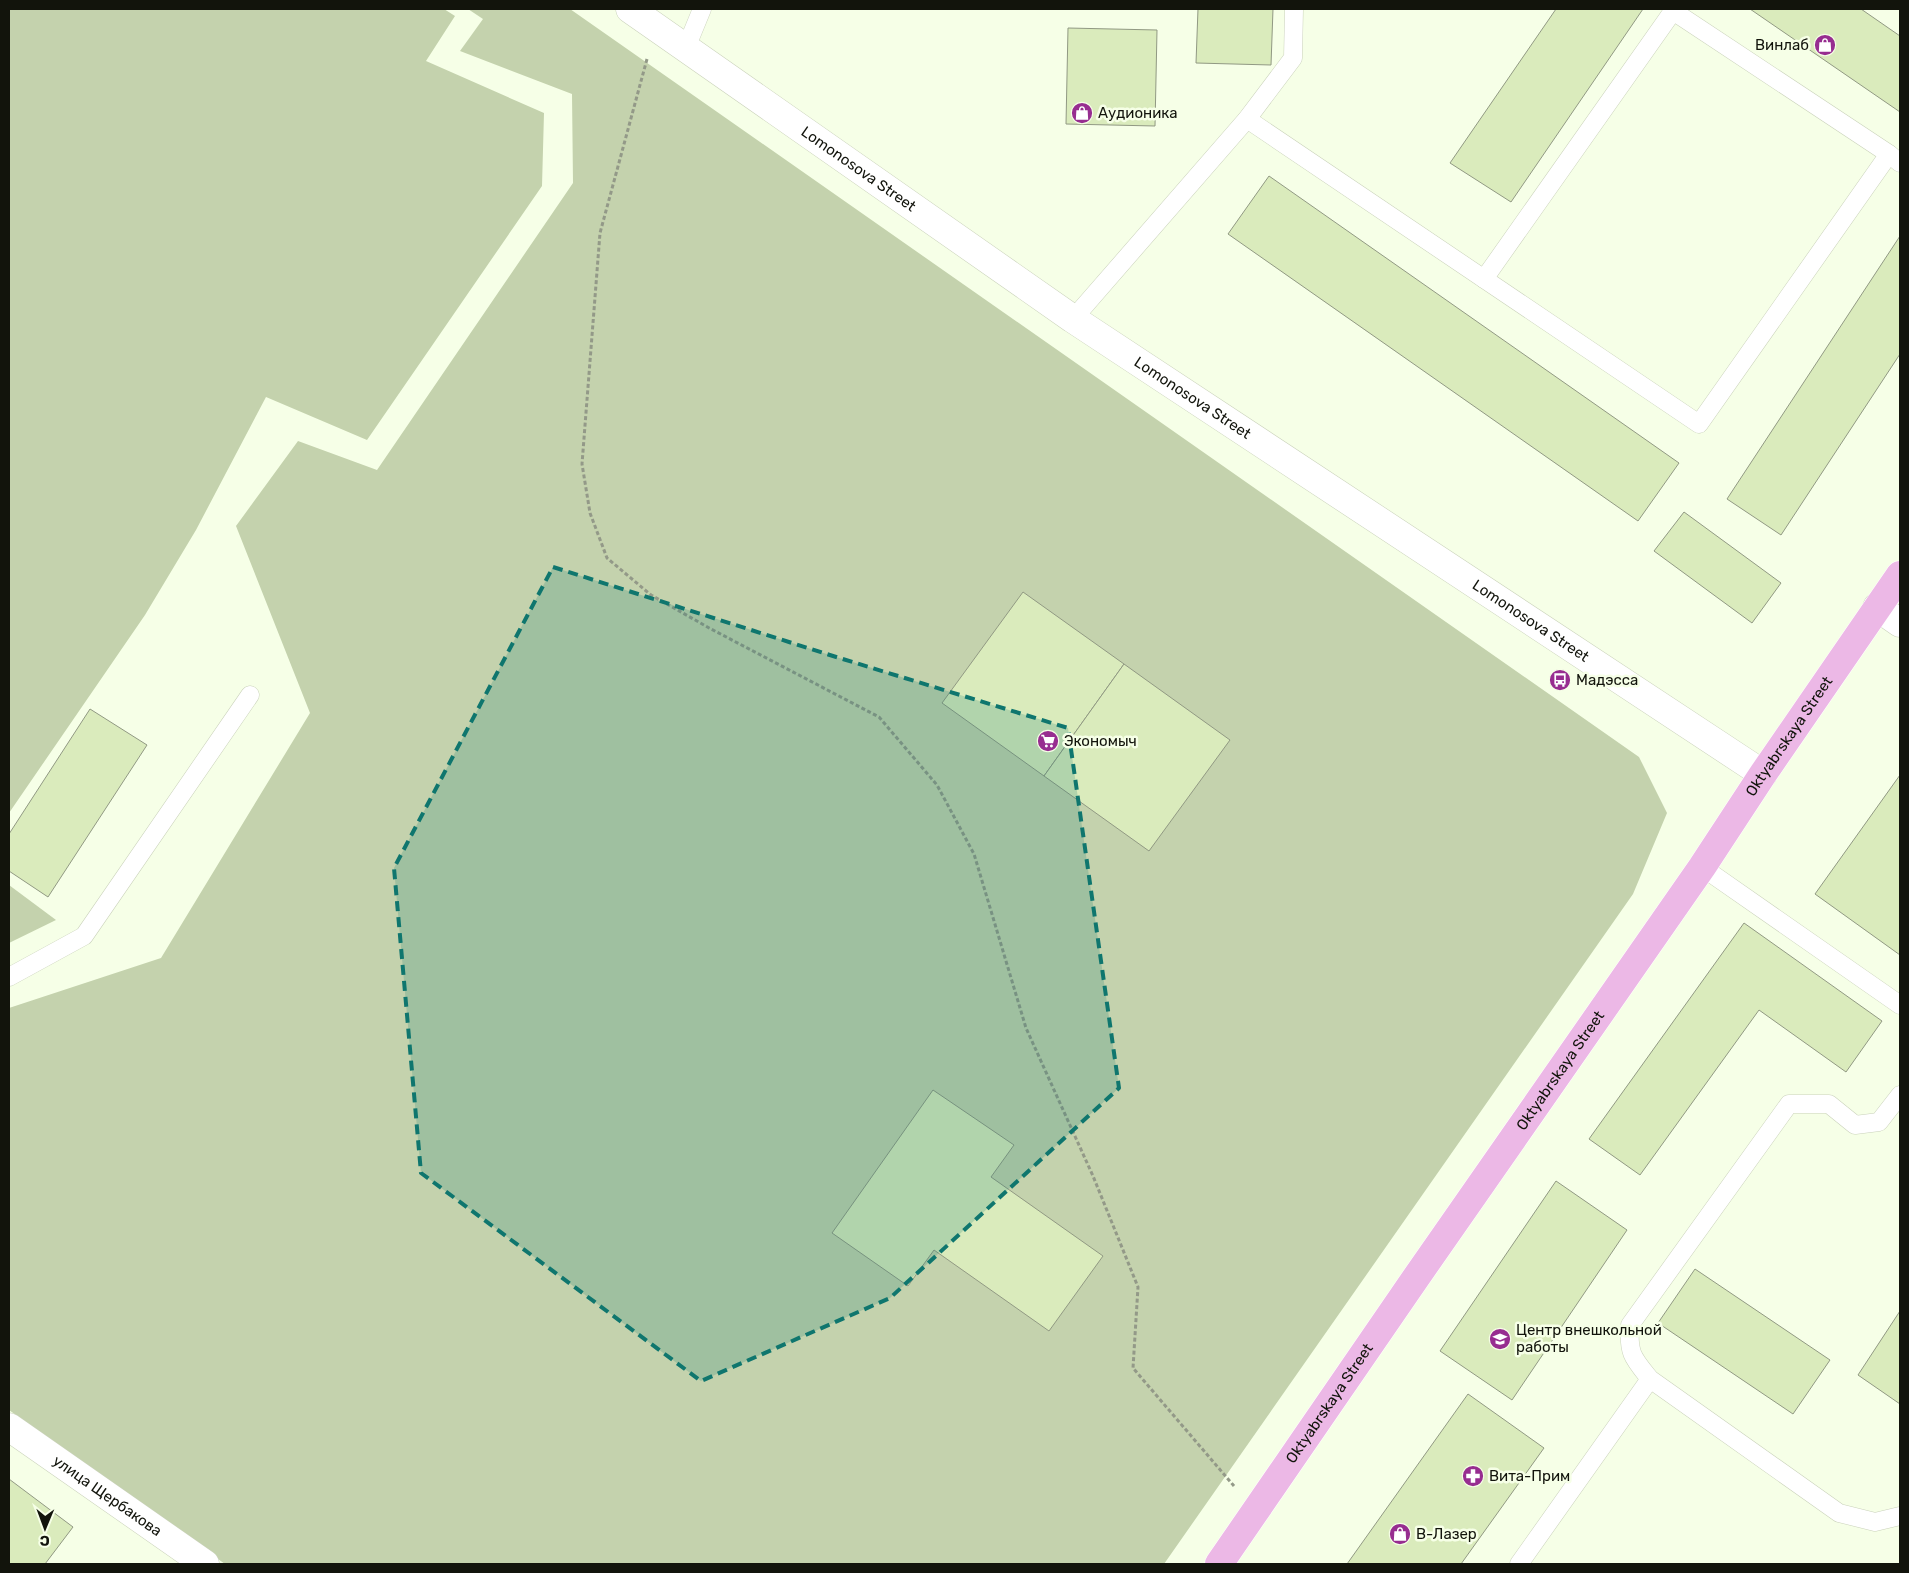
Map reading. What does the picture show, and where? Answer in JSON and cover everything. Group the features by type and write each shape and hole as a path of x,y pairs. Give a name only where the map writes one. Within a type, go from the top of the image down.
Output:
{"main road":[{"name":"Lomonosova Street","path":"630,9 1073,319 1763,774"},
{"name":"Oktyabrskaya Street","path":"1219,1564 1702,867 1763,774 1900,575"},
{"path":"1877,607 1900,623"},
{"name":"улица Щербакова","path":"9,1427 205,1564"}],"lane":[{"path":"686,48 702,9"},
{"path":"1073,319 1247,118 1293,58 1294,9"},
{"path":"1247,118 1484,279 1699,424 1895,159 1673,11 1484,279"},
{"path":"9,977 84,936 250,695"},
{"path":"1702,867 1900,1005"},
{"path":"1900,1094 1879,1122 1856,1125 1829,1104 1789,1104 1630,1325 1629,1341 1632,1356 1650,1380 1839,1513 1875,1522 1900,1516"},
{"path":"1519,1564 1650,1380"}],"path":[{"path":"656,27 600,233 582,464 590,513 608,558 651,595 879,718 938,785 974,854 1026,1028 1093,1176 1138,1287 1133,1368 1256,1512"}],"highlighted area":[{"path":"553,567 1068,728 1119,1088 890,1298 701,1381 421,1173 394,868"}],"green space":[{"path":"9,9 444,9 455,16 426,61 544,113 542,186 367,440 266,397 196,530 145,615 9,813"},
{"path":"468,9 570,9 1639,757 1667,813 1633,894 1164,1564 225,1564 9,1410 9,1008 161,958 310,713 236,526 298,441 377,470 573,183 572,94 460,51 483,19"},
{"path":"9,885 56,920 9,943"}],"building":[{"path":"1198,9 1273,9 1271,65 1196,63"},
{"path":"1556,9 1643,9 1511,202 1450,163"},
{"path":"1750,9 1861,9 1900,36 1900,112"},
{"path":"1068,28 1157,30 1155,126 1066,124"},
{"path":"1269,176 1679,463 1638,521 1228,234"},
{"path":"1900,236 1900,354 1781,535 1727,499"},
{"path":"1684,512 1781,583 1752,623 1654,551"},
{"path":"1023,592 1124,664 1044,776 942,703"},
{"path":"1124,664 1230,740 1149,851 1044,776"},
{"path":"90,709 147,745 48,897 9,871 9,834"},
{"path":"1900,775 1900,955 1815,894"},
{"path":"1744,923 1882,1021 1846,1072 1759,1010 1640,1175 1589,1139"},
{"path":"933,1090 1014,1145 991,1177 1103,1256 1049,1331 934,1250 908,1286 832,1233"},
{"path":"1556,1181 1627,1230 1512,1400 1440,1351"},
{"path":"1695,1269 1830,1360 1793,1414 1658,1323"},
{"path":"1900,1311 1900,1404 1858,1375"},
{"path":"1468,1394 1544,1448 1461,1564 1347,1564"},
{"path":"9,1479 73,1527 45,1564 9,1564"}],"place":[{"name":"Винлаб","path":"1825,45"},
{"name":"Аудионика","path":"1082,113"},
{"name":"Мадэсса","path":"1560,680"},
{"name":"Экономыч","path":"1048,741"},
{"name":"Центр внешкольной работы","path":"1500,1339"},
{"name":"Вита-Прим","path":"1473,1476"},
{"name":"В-Лазер","path":"1400,1534"}]}
